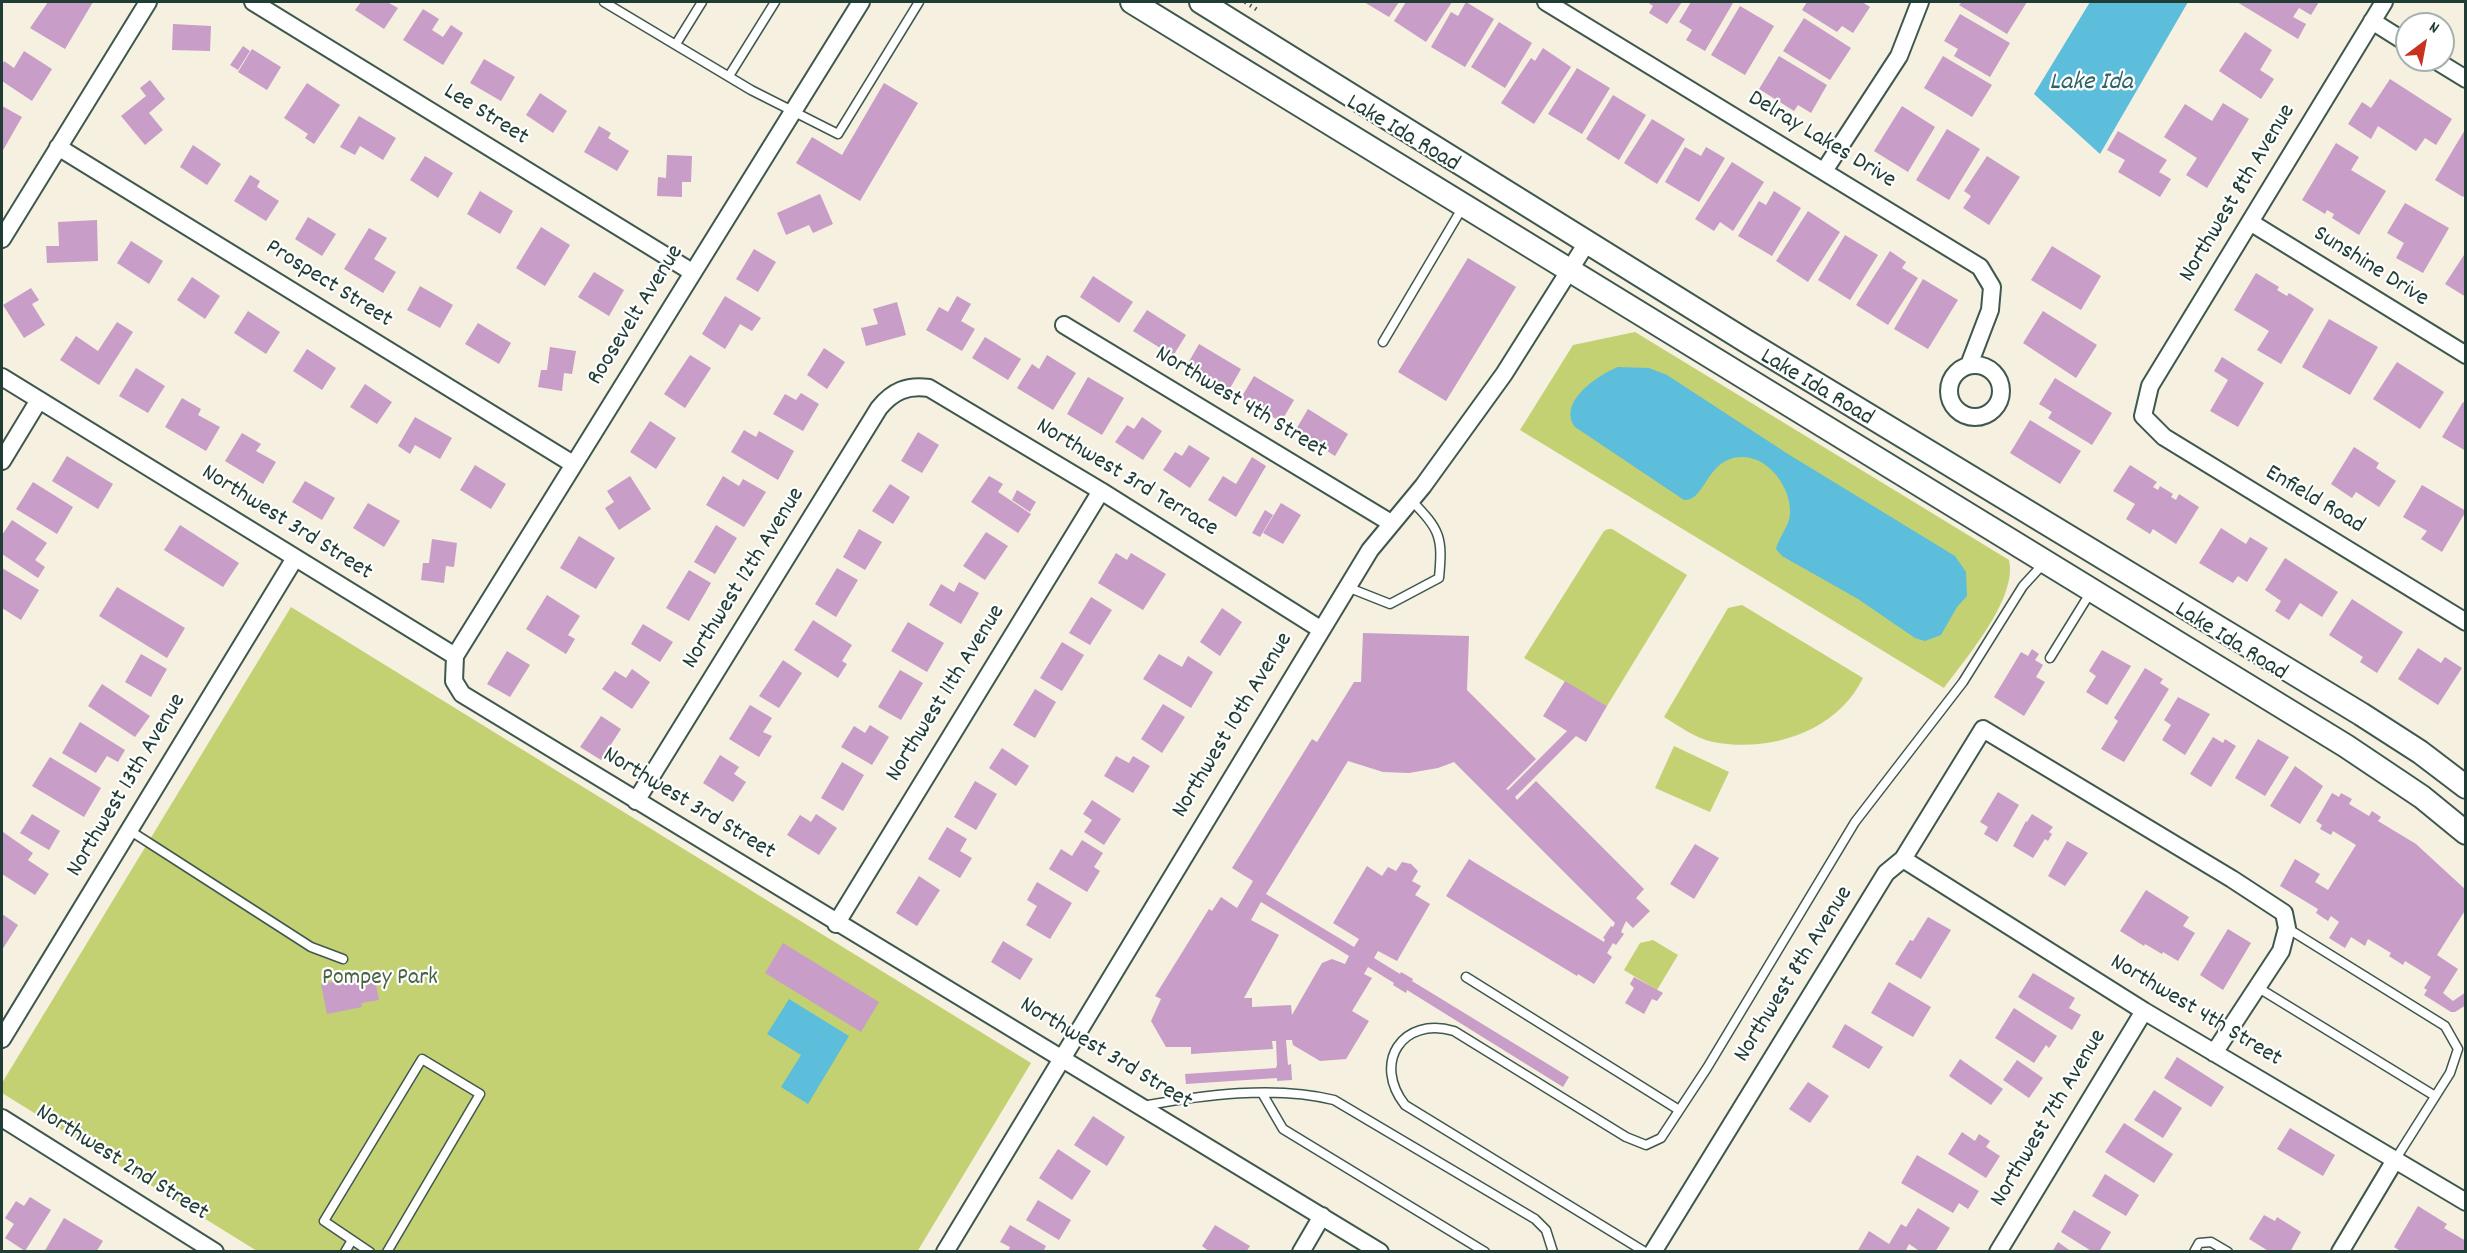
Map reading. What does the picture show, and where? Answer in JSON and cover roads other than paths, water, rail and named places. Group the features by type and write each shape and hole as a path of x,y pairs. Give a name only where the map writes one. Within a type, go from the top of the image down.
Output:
{"street":[{"path":"2,239 148,2"},
{"name":"Lee Street","path":"253,2 692,272"},
{"name":"Roosevelt Avenue","path":"455,656 861,2"},
{"name":"Lake Ida Road","path":"1132,2 2377,765 2466,832"},
{"name":"Lake Ida Road","path":"1201,2 1746,341 2107,558 2396,737 2466,787"},
{"name":"Delray Lakes Drive","path":"1546,2 1980,267 1992,287 1990,310 1969,365"},
{"path":"1824,171 1899,56 1920,2"},
{"name":"Northwest 8th Avenue","path":"2143,416 2150,386 2384,2"},
{"path":"2372,21 2395,35"},
{"name":"Prospect Street","path":"58,147 573,464"},
{"name":"Sunshine Drive","path":"2250,222 2466,355"},
{"name":"Northwest 10th Avenue","path":"945,1251 1370,550 1411,500 1504,375 1588,242"},
{"name":"Northwest 4th Street","path":"1064,325 1391,523"},
{"name":"Northwest 3rd Street","path":"2,377 455,656 454,681 462,694 836,924 1063,1057 1380,1251"},
{"name":"Northwest 3rd Terrace","path":"901,389 915,386 929,388 1101,491 1320,629"},
{"name":"Northwest 12th Avenue","path":"636,801 879,408 888,397 901,389"},
{"path":"2,461 39,400"},
{"name":"Enfield Road","path":"2143,416 2164,437 2466,622"},
{"name":"Northwest 11th Avenue","path":"836,924 1101,491"},
{"name":"Northwest 13th Avenue","path":"2,1039 295,558"},
{"path":"2046,562 2107,558"},
{"name":"Northwest 8th Avenue","path":"1653,1251 1886,873 1903,859 1983,729 2241,884 2284,913 2287,928"},
{"path":"2377,765 2396,737"},
{"name":"Northwest 4th Street","path":"1903,859 2144,1011 2466,1202"},
{"path":"2214,1053 2281,951 2287,928"},
{"name":"Northwest 7th Avenue","path":"1998,1251 2144,1011"},
{"name":"Northwest 2nd Street","path":"2,1118 215,1251"},
{"path":"2340,1251 2395,1160"},
{"path":"1301,1251 1322,1216"}],"lane":[{"path":"604,2 729,76 838,134 919,2"},
{"path":"676,44 702,2"},
{"path":"729,76 775,2"},
{"path":"1383,342 1464,205"},
{"path":"1347,587 1390,604 1439,578 1442,548 1432,522 1411,500"},
{"path":"1646,1251 1405,1105 1396,1094 1391,1081 1390,1066 1394,1053 1402,1041 1413,1032 1440,1027 1454,1030 1626,1137 1646,1145 1660,1138 1707,1068 1855,822 1963,682 2023,586 2046,562"},
{"path":"2050,658 2092,590"},
{"path":"129,830 311,947 344,959"},
{"path":"2287,928 2445,1026 2458,1049 2450,1073 2395,1160"},
{"path":"1466,977 1679,1110"},
{"path":"2257,987 2435,1096"},
{"path":"370,1251 324,1221 423,1059 480,1094 387,1251"},
{"path":"1262,1093 1283,1128 1485,1251"},
{"path":"1143,1106 1179,1100 1262,1093 1308,1093 1334,1100 1535,1219 1546,1230 1553,1251"},
{"path":"345,1251 352,1240"},
{"path":"2194,1251 2199,1243 2211,1242 2228,1251"}],"water":[{"name":"Lake Ida","path":"2090,2 2188,2 2100,154 2034,94"},
{"path":"1618,367 1649,368 1667,375 1788,454 1955,556 1966,572 1967,596 1957,607 1941,635 1925,641 1915,638 1858,599 1782,556 1776,549 1789,519 1790,504 1776,475 1760,461 1740,457 1729,460 1713,472 1697,494 1691,499 1684,500 1575,427 1571,418 1571,408 1575,399 1600,376"},
{"path":"789,999 849,1036 808,1104 781,1087 801,1055 767,1034"}],"park label":[{"name":"Pompey Park","path":"380,980"}]}
